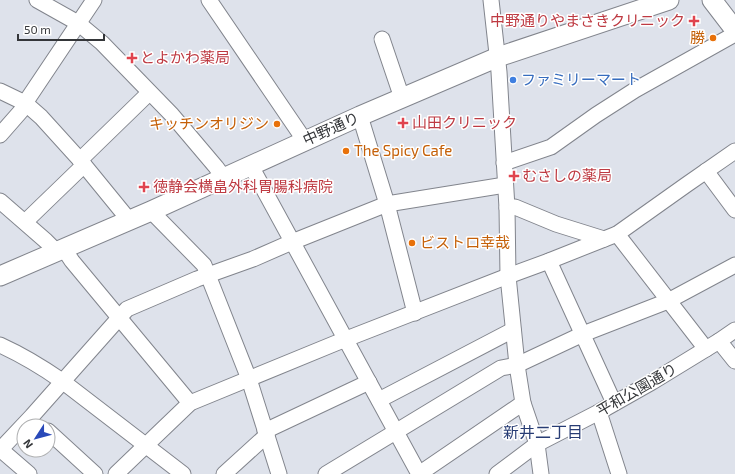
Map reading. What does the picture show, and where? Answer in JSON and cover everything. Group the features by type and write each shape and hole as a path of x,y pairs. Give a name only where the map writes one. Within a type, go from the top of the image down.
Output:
{"main road":[{"name":"中野通り","path":"0,276 152,211 360,116 498,58 669,0"},
{"path":"712,0 735,30"}],"street":[{"path":"37,0 78,23 102,43 177,121 216,166 224,178"},
{"path":"0,134 21,111 94,0"},
{"path":"209,0 305,141"},
{"path":"491,0 498,58 507,208 508,276 513,330 523,403 537,444 541,474"},
{"path":"504,163 551,147 596,115 635,90 735,34"},
{"path":"382,39 402,98"},
{"path":"0,91 25,103 41,117 82,162 129,220"},
{"path":"25,222 149,93"},
{"path":"360,116 387,204 415,312"},
{"path":"116,474 190,403 415,312 610,237 735,151"},
{"path":"251,166 419,474 523,403"},
{"path":"706,171 735,210"},
{"path":"39,418 62,381 127,309 387,204 505,185"},
{"path":"0,201 46,241 72,260 190,403"},
{"path":"507,208 515,207 556,224 610,237 668,301 706,349"},
{"path":"152,211 204,265 249,379 280,474"},
{"path":"550,261 614,403"},
{"path":"326,474 501,368 517,365 584,334 668,301 735,265"},
{"path":"379,400 513,330"},
{"name":"平和公園通り","path":"497,474 537,444 599,412 652,382 735,330"},
{"path":"719,341 735,361"},
{"path":"0,345 17,353 62,381 183,474"},
{"path":"224,474 266,433 369,382"},
{"path":"599,412 619,474"},
{"path":"16,437 0,449 29,474"},
{"path":"56,438 96,474"}],"place":[{"name":"中野通りやまさきクリニック","path":"694,21"},
{"name":"勝","path":"713,38"},
{"name":"とよかわ薬局","path":"132,58"},
{"name":"ファミリーマート","path":"513,80"},
{"name":"山田クリニック","path":"403,123"},
{"name":"キッチンオリジン","path":"277,124"},
{"name":"The Spicy Cafe","path":"346,151"},
{"name":"むさしの薬局","path":"514,176"},
{"name":"徳静会横畠外科胃腸科病院","path":"144,187"},
{"name":"ビストロ幸哉","path":"412,243"}],"district":[{"name":"新井二丁目","path":"543,432"}]}
